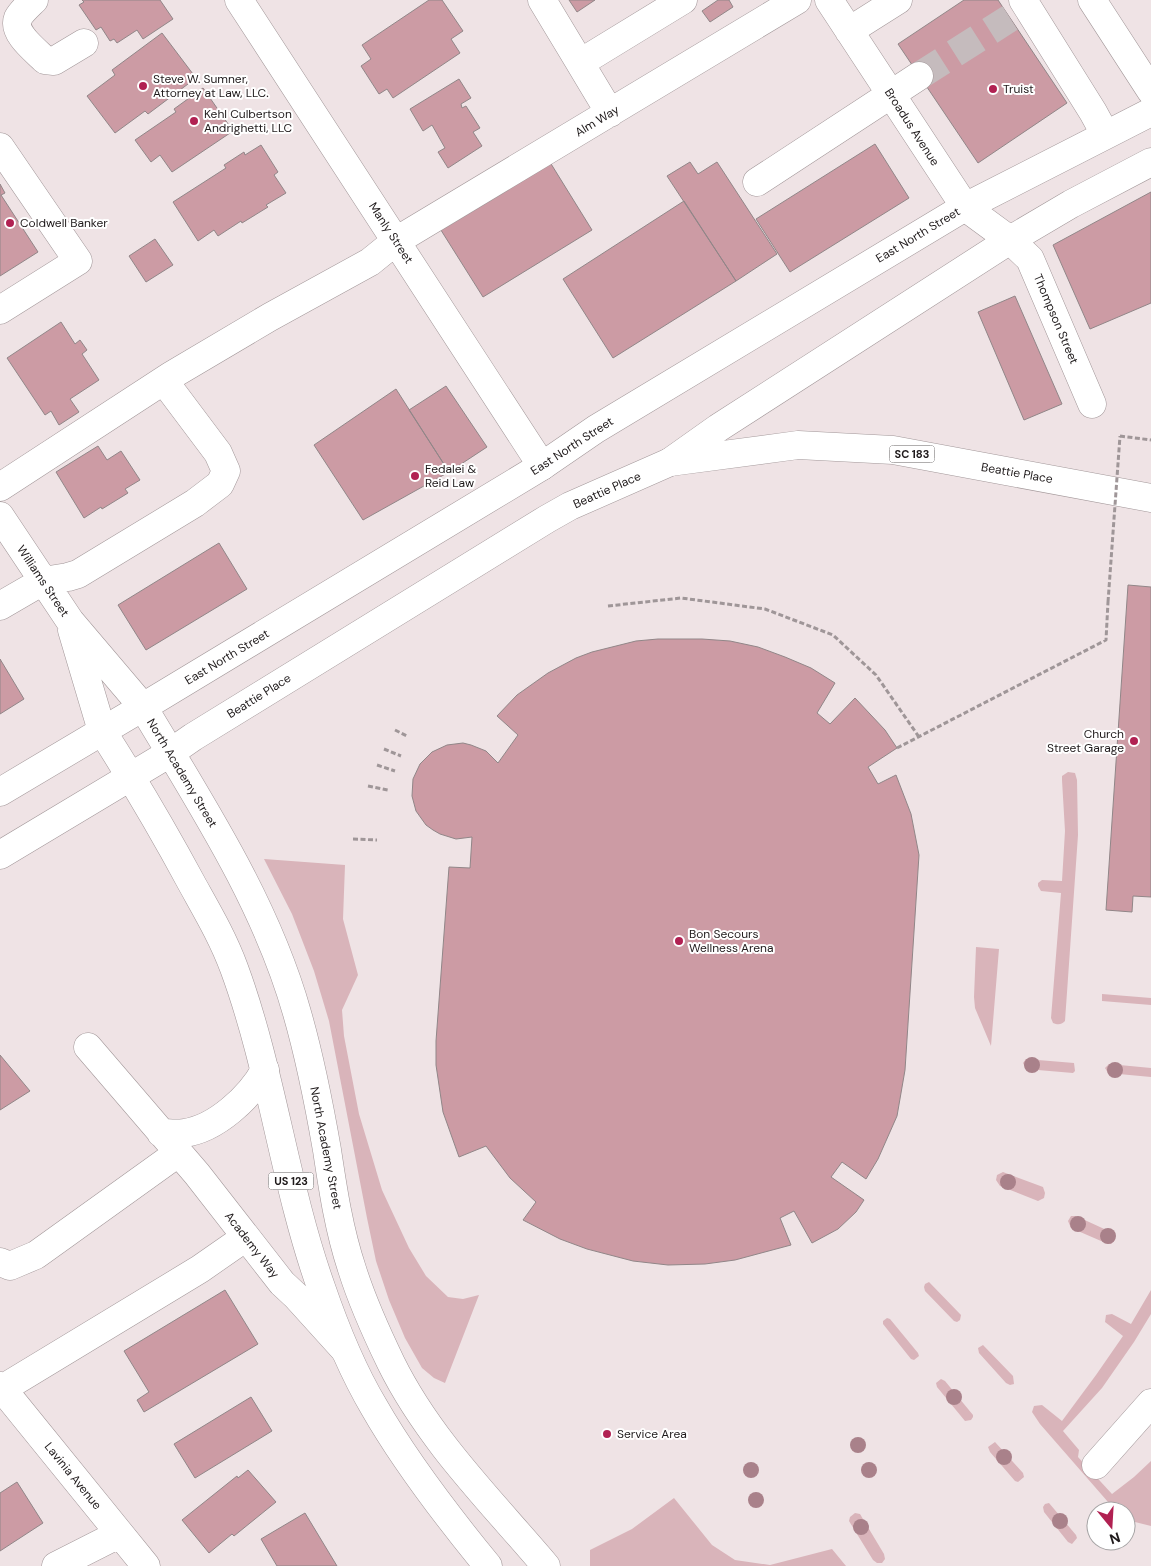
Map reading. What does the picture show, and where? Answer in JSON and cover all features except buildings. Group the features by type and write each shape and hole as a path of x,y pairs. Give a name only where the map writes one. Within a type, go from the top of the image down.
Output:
{"main road":[{"path":"34,0 19,16 17,25 19,32 45,60 54,61 84,43"},
{"name":"Manly Street","path":"239,0 542,466"},
{"path":"542,0 610,113"},
{"path":"580,63 683,0"},
{"name":"Alm Way","path":"0,487 164,381 270,317 370,262 396,241 797,0"},
{"name":"Broadus Avenue","path":"829,0 965,207 1010,240"},
{"path":"849,31 898,0"},
{"path":"1092,0 1151,91"},
{"path":"1020,8 1093,112 1105,134"},
{"path":"757,182 919,76"},
{"name":"East North Street","path":"0,792 542,466 596,429 965,207 1151,112"},
{"path":"0,147 78,261 0,310"},
{"path":"670,462 718,428 1010,240 1084,197 1151,162"},
{"name":"Thompson Street","path":"1010,240 1030,258 1092,404"},
{"path":"0,606 43,581 78,574 195,503 220,484 226,471 218,453 164,381"},
{"name":"Beattie Place","path":"131,777 547,519 570,506 670,462 798,445 892,450 1151,498"},
{"name":"Williams Street","path":"0,516 70,622 143,707"},
{"name":"Williams Street","path":"70,622 102,731"},
{"name":"North Academy Street","path":"143,707 234,864 266,930 287,980 312,1074 332,1185 351,1267 366,1309 391,1364 424,1419 461,1469 546,1566"},
{"name":"US 123","path":"102,731 131,777 216,929 234,966 265,1070 304,1232 321,1287 347,1352 372,1405 403,1454 488,1566"},
{"path":"0,856 131,777"},
{"name":"Academy Way","path":"88,1047 197,1174 282,1283 347,1352"},
{"path":"0,1262 10,1266 36,1255 169,1143 185,1134 208,1126 233,1109 257,1084 265,1070"},
{"path":"1,1388 200,1268 246,1237"},
{"name":"Lavinia Avenue","path":"1,1388 146,1566"},
{"path":"1096,1465 1151,1403"},
{"path":"56,1566 119,1534"}],"path":[{"path":"897,748 1106,640 1120,436 1151,440"},
{"path":"608,606 682,598 764,609 833,635 876,674 919,737"},
{"path":"395,730 407,736"},
{"path":"384,749 401,756"},
{"path":"377,765 395,771"},
{"path":"368,786 388,790"},
{"path":"353,839 377,840"}],"shaded area":[{"path":"1068,772 1075,773 1077,780 1078,835 1065,1021 1058,1024 1053,1023 1051,1018 1061,893 1041,891 1038,883 1042,880 1062,881 1065,831 1062,776"},
{"path":"264,859 345,865 343,919 358,975 342,1010 344,1036 359,1114 382,1190 409,1248 426,1276 448,1297 463,1299 479,1295 445,1383 434,1378 422,1368 405,1338 389,1300 376,1261 329,1021 314,971 292,914"},
{"path":"976,947 999,949 991,1046 975,1008"},
{"path":"1102,994 1151,998 1151,1005 1102,1001"},
{"path":"1026,1059 1074,1063 1075,1071 1073,1073 1026,1069 1023,1063"},
{"path":"1109,1064 1151,1068 1151,1077 1108,1073 1105,1068"},
{"path":"1003,1172 1043,1187 1044,1198 1038,1201 1000,1186 996,1180 997,1175"},
{"path":"1071,1216 1076,1216 1113,1233 1115,1240 1108,1244 1071,1228 1068,1221"},
{"path":"929,1282 961,1315 960,1320 954,1321 925,1291 925,1284"},
{"path":"1151,1290 1151,1314 1134,1342 1102,1388 1063,1431 1079,1450 1078,1457 1112,1494 1151,1461 1151,1526 1136,1522 1136,1501 1107,1501 1040,1424 1032,1412 1034,1406 1042,1405 1062,1421 1123,1336 1105,1322 1106,1315 1112,1314 1131,1324"},
{"path":"887,1318 890,1319 918,1353 919,1356 914,1360 911,1359 883,1324 883,1321"},
{"path":"983,1345 1013,1376 1014,1384 1006,1383 979,1353 978,1348"},
{"path":"941,1379 945,1381 973,1415 971,1420 965,1421 937,1387 936,1383"},
{"path":"995,1442 1023,1473 1024,1477 1018,1482 1015,1481 990,1452 988,1447"},
{"path":"674,1498 712,1545 735,1560 770,1565 832,1549 846,1566 590,1566 590,1550 632,1529"},
{"path":"1049,1503 1076,1535 1077,1538 1072,1544 1068,1542 1044,1512 1043,1507"},
{"path":"855,1513 860,1514 884,1554 885,1559 882,1563 877,1563 873,1560 849,1521 850,1517"}],"tunnel":[{"path":"919,76 1010,18"}],"place":[{"name":"Steve W. Sumner, Attorney at Law, LLC.","path":"143,86"},
{"name":"Truist","path":"993,89"},
{"name":"Kehl Culbertson Andrighetti, LLC","path":"194,121"},
{"name":"Coldwell Banker","path":"10,223"},
{"name":"Fedalei & Reid Law","path":"415,476"},
{"name":"Church Street Garage","path":"1134,741"},
{"name":"Bon Secours Wellness Arena","path":"679,941"},
{"name":"Service Area","path":"607,1434"}]}
